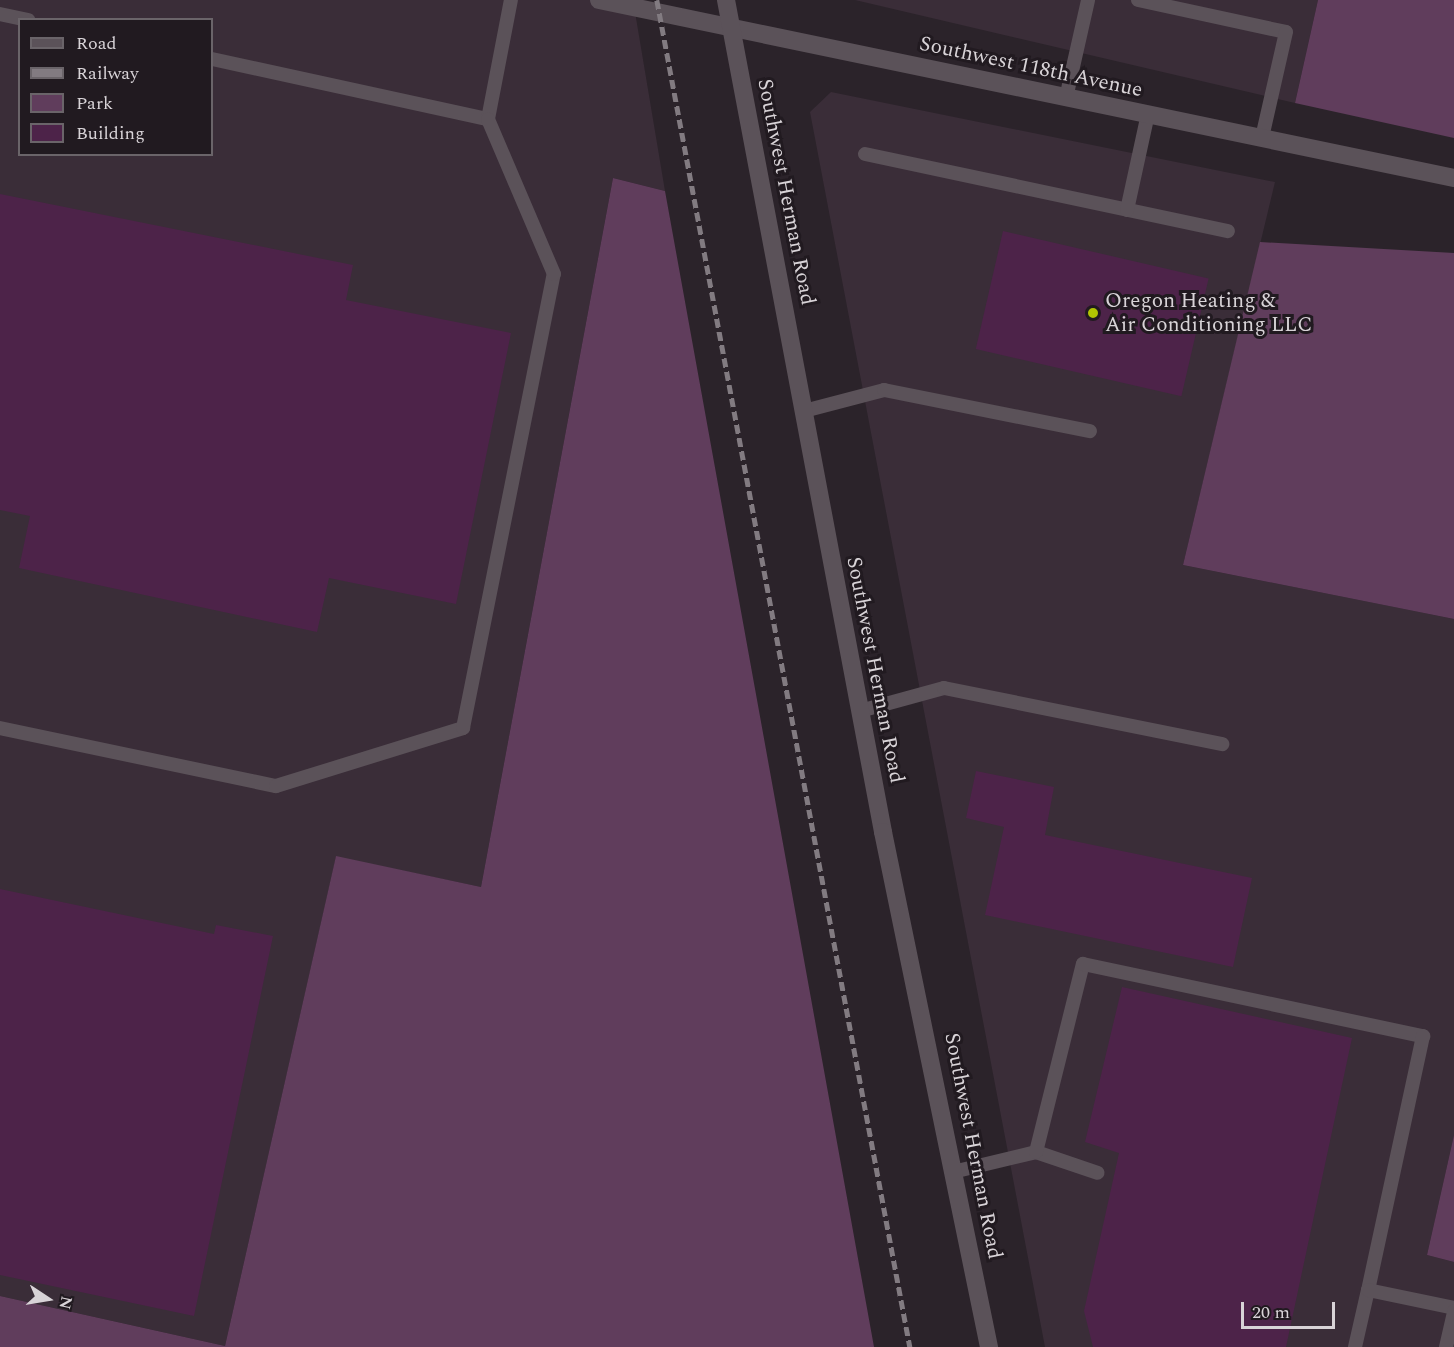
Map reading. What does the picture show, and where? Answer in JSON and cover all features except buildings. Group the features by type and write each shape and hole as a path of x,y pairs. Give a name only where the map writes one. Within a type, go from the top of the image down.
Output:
{"main road":[{"name":"Southwest 118th Avenue","path":"599,0 1454,178"},
{"name":"Southwest Herman Road","path":"726,0 860,711 957,1171 989,1347"}],"lane":[{"path":"0,728 276,786 463,728 554,274 488,119 511,0"},
{"path":"1066,98 1088,0"},
{"path":"1138,0 1286,32 1262,138"},
{"path":"0,14 19,18"},
{"path":"213,59 488,119"},
{"path":"1127,210 1148,114"},
{"path":"865,154 1228,231"},
{"path":"804,411 884,390 1090,431"},
{"path":"860,711 944,688 1222,744"},
{"path":"1036,1152 1083,964 1423,1036 1355,1347"},
{"path":"957,1171 1036,1152 1098,1173"},
{"path":"1368,1290 1454,1309 1446,1347"}],"shaded area":[{"path":"0,0 633,0 665,191 613,178 481,887 336,857 225,1346 0,1296"},
{"path":"855,0 1318,0 1295,103"},
{"path":"831,92 1275,182 1183,565 1454,619 1454,1135 1427,1255 1454,1262 1454,1347 1045,1347 810,112"}],"green space":[{"path":"1318,0 1454,0 1454,138 1295,103"},
{"path":"613,178 665,191 874,1347 0,1347 0,1296 225,1346 336,856 481,887"},
{"path":"1260,242 1454,253 1454,619 1183,565"},
{"path":"1454,1135 1454,1262 1427,1255"}],"railway":[{"path":"657,0 910,1347"}],"place":[{"name":"Oregon Heating & Air Conditioning LLC","path":"1093,313"}]}
